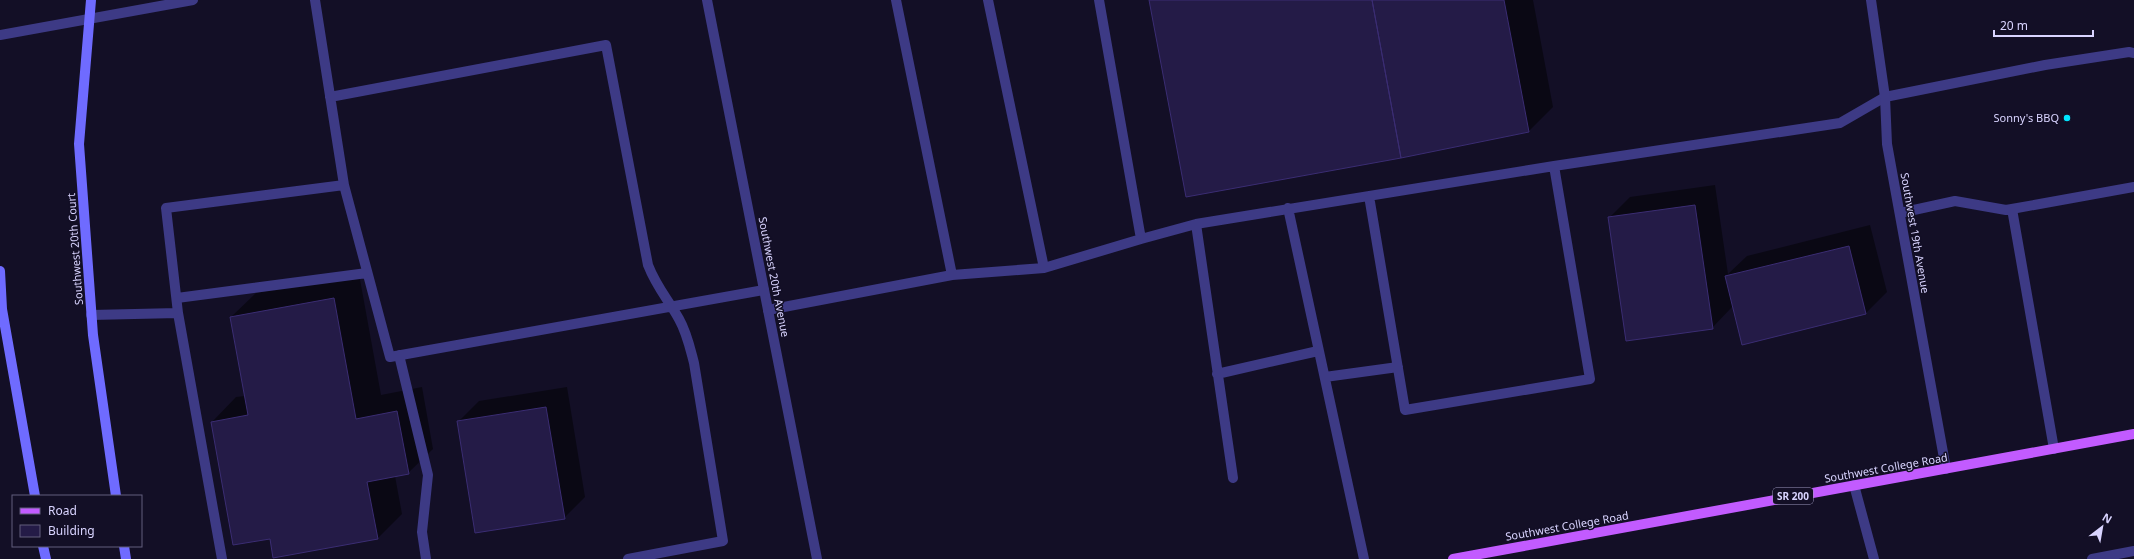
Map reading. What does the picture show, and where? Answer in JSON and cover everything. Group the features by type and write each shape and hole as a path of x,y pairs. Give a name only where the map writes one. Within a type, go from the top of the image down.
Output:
{"main road":[{"name":"Southwest 20th Court","path":"91,0 79,144 91,315 116,495"},
{"path":"0,271 2,308 35,495"},
{"name":"Southwest College Road","path":"1453,559 2134,434"},
{"path":"43,547 46,559"},
{"path":"124,547 126,559"}],"street":[{"path":"0,35 193,0"},
{"path":"315,0 344,185 390,357 764,290"},
{"name":"Southwest 20th Avenue","path":"707,0 816,559"},
{"path":"896,0 952,275"},
{"path":"988,0 1044,268"},
{"path":"1099,0 1141,239"},
{"name":"Southwest 19th Avenue","path":"1871,0 1885,97 1887,144 1946,469"},
{"path":"330,97 606,45 648,265 654,282 670,306 687,337 694,363 723,541 628,559"},
{"path":"768,310 952,275 1044,268 1196,224 1554,166 1840,123 1885,97 2045,65 2129,52 2134,53"},
{"path":"1369,196 1405,410 1590,379 1554,166"},
{"path":"222,559 178,313 166,208 344,185"},
{"path":"1900,213 1955,201 2006,210 2134,187"},
{"path":"1288,208 1364,559"},
{"path":"2012,209 2054,449"},
{"path":"1196,224 1233,478"},
{"path":"176,298 367,273"},
{"path":"91,315 178,313"},
{"path":"1217,374 1318,351"},
{"path":"399,355 428,475 422,532 426,559"},
{"path":"1325,378 1398,367"},
{"path":"1854,485 1874,559"},
{"path":"2092,559 2134,551"}],"building":[{"path":"1149,0 1372,0 1401,158 1186,197"},
{"path":"1372,0 1504,0 1529,132 1401,158"},
{"path":"1695,205 1713,329 1626,341 1608,217"},
{"path":"1849,246 1866,314 1742,345 1725,276"},
{"path":"334,298 356,419 397,411 409,474 367,482 378,539 273,558 270,539 233,545 211,422 248,415 230,317"},
{"path":"546,407 565,519 475,533 457,421"}],"place":[{"name":"Sonny's BBQ","path":"2067,118"}]}
